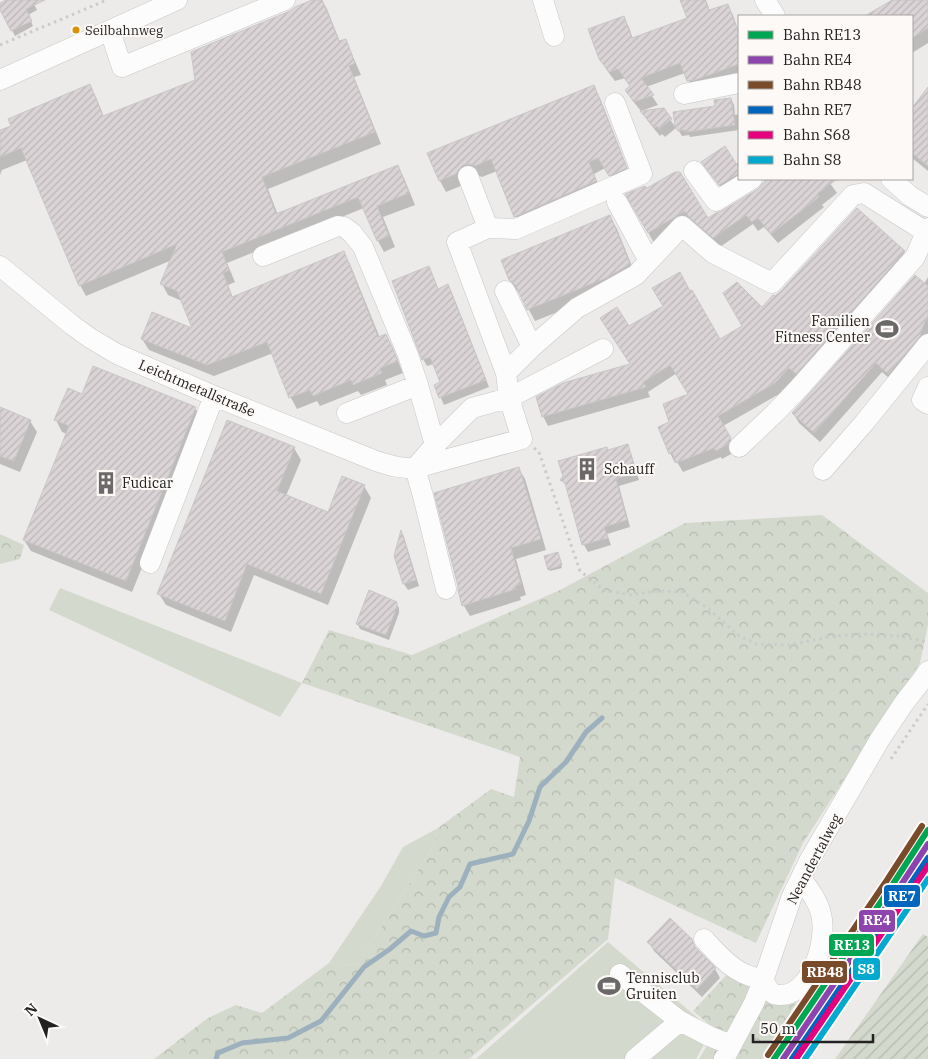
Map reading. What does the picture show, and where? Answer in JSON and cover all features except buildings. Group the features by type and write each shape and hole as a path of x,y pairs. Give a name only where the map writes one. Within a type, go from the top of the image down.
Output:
{"street":[{"path":"110,31 122,68 285,0"},
{"path":"543,0 554,36"},
{"path":"766,0 774,15"},
{"path":"0,80 175,1"},
{"path":"684,94 738,83"},
{"path":"522,439 509,398 506,373 457,242 488,228 516,229 642,174 614,104"},
{"path":"694,171 716,201 750,180"},
{"path":"468,176 488,228"},
{"path":"892,180 910,196 928,207"},
{"path":"506,373 532,347 577,308 636,275 682,226 713,253 772,283 853,195 864,193 927,230 915,257 799,388 739,447"},
{"path":"617,202 649,261"},
{"path":"263,256 338,226 344,227 363,247 408,355 435,445"},
{"name":"Leichtmetallstraße","path":"0,266 72,324 106,348 214,396 376,461 404,468 415,468 522,439"},
{"path":"505,291 532,347"},
{"path":"823,470 928,344"},
{"path":"446,589 415,468 472,408 509,398 603,349"},
{"path":"347,412 418,385"},
{"path":"928,387 922,400 928,404"},
{"path":"150,563 214,396"},
{"name":"Neandertalweg","path":"728,1052 764,981 785,914 801,878 880,738 928,671"},
{"path":"704,939 740,972 764,981 770,992 776,996 790,994 801,986 810,973 820,950 823,935 822,915 814,897 801,878"},
{"path":"620,974 680,1021 709,1036 728,1052"},
{"path":"635,1059 680,1021"}],"path":[{"path":"0,45 108,0"},
{"path":"522,439 539,452 580,571 604,590 630,595 656,591 682,592 710,610 739,636 757,644 789,645 833,636 863,634 899,636 928,642"}],"green space":[{"path":"822,515 928,593 928,625 920,663 803,843 756,943 615,878 608,939 469,1059 154,1059 208,1018 236,1005 262,1013 329,963 357,965 433,847 438,828 491,789 514,797 520,757 302,683 329,630 412,655 560,590 685,523"},
{"path":"0,534 24,545 20,559 0,564"},
{"path":"60,588 302,683 280,717 49,610"},
{"path":"438,828 433,847 357,965 329,963 381,886 403,847"},
{"path":"923,934 928,937 928,1059 835,1059"},
{"name":"Tennisclub Gruiten","path":"608,942 712,1030 696,1059 476,1059"},
{"path":"731,970 798,1000 762,1059 699,1059 716,1030 693,1011"}],"waterway":[{"path":"216,1059 218,1053 242,1043 288,1038 321,1021 364,967 390,949 411,931 424,936 436,933 439,917 449,897 460,887 470,864 513,854 529,821 540,787 566,762 586,732 602,718"}],"rail line":[{"name":"RB48","path":"768,1055 922,826"},
{"name":"RE13","path":"774,1059 928,830"},
{"name":"RE4","path":"783,1059 928,844"},
{"name":"RE7","path":"792,1059 928,858"},
{"name":"S68","path":"796,1059 928,866"},
{"name":"S8","path":"805,1059 928,879"}],"place":[{"name":"Seilbahnweg","path":"76,30"},
{"name":"Familien Fitness Center","path":"887,329"},
{"name":"Schauff","path":"587,469"},
{"name":"Fudicar","path":"106,483"},
{"name":"Tennisclub Gruiten","path":"609,986"}]}
